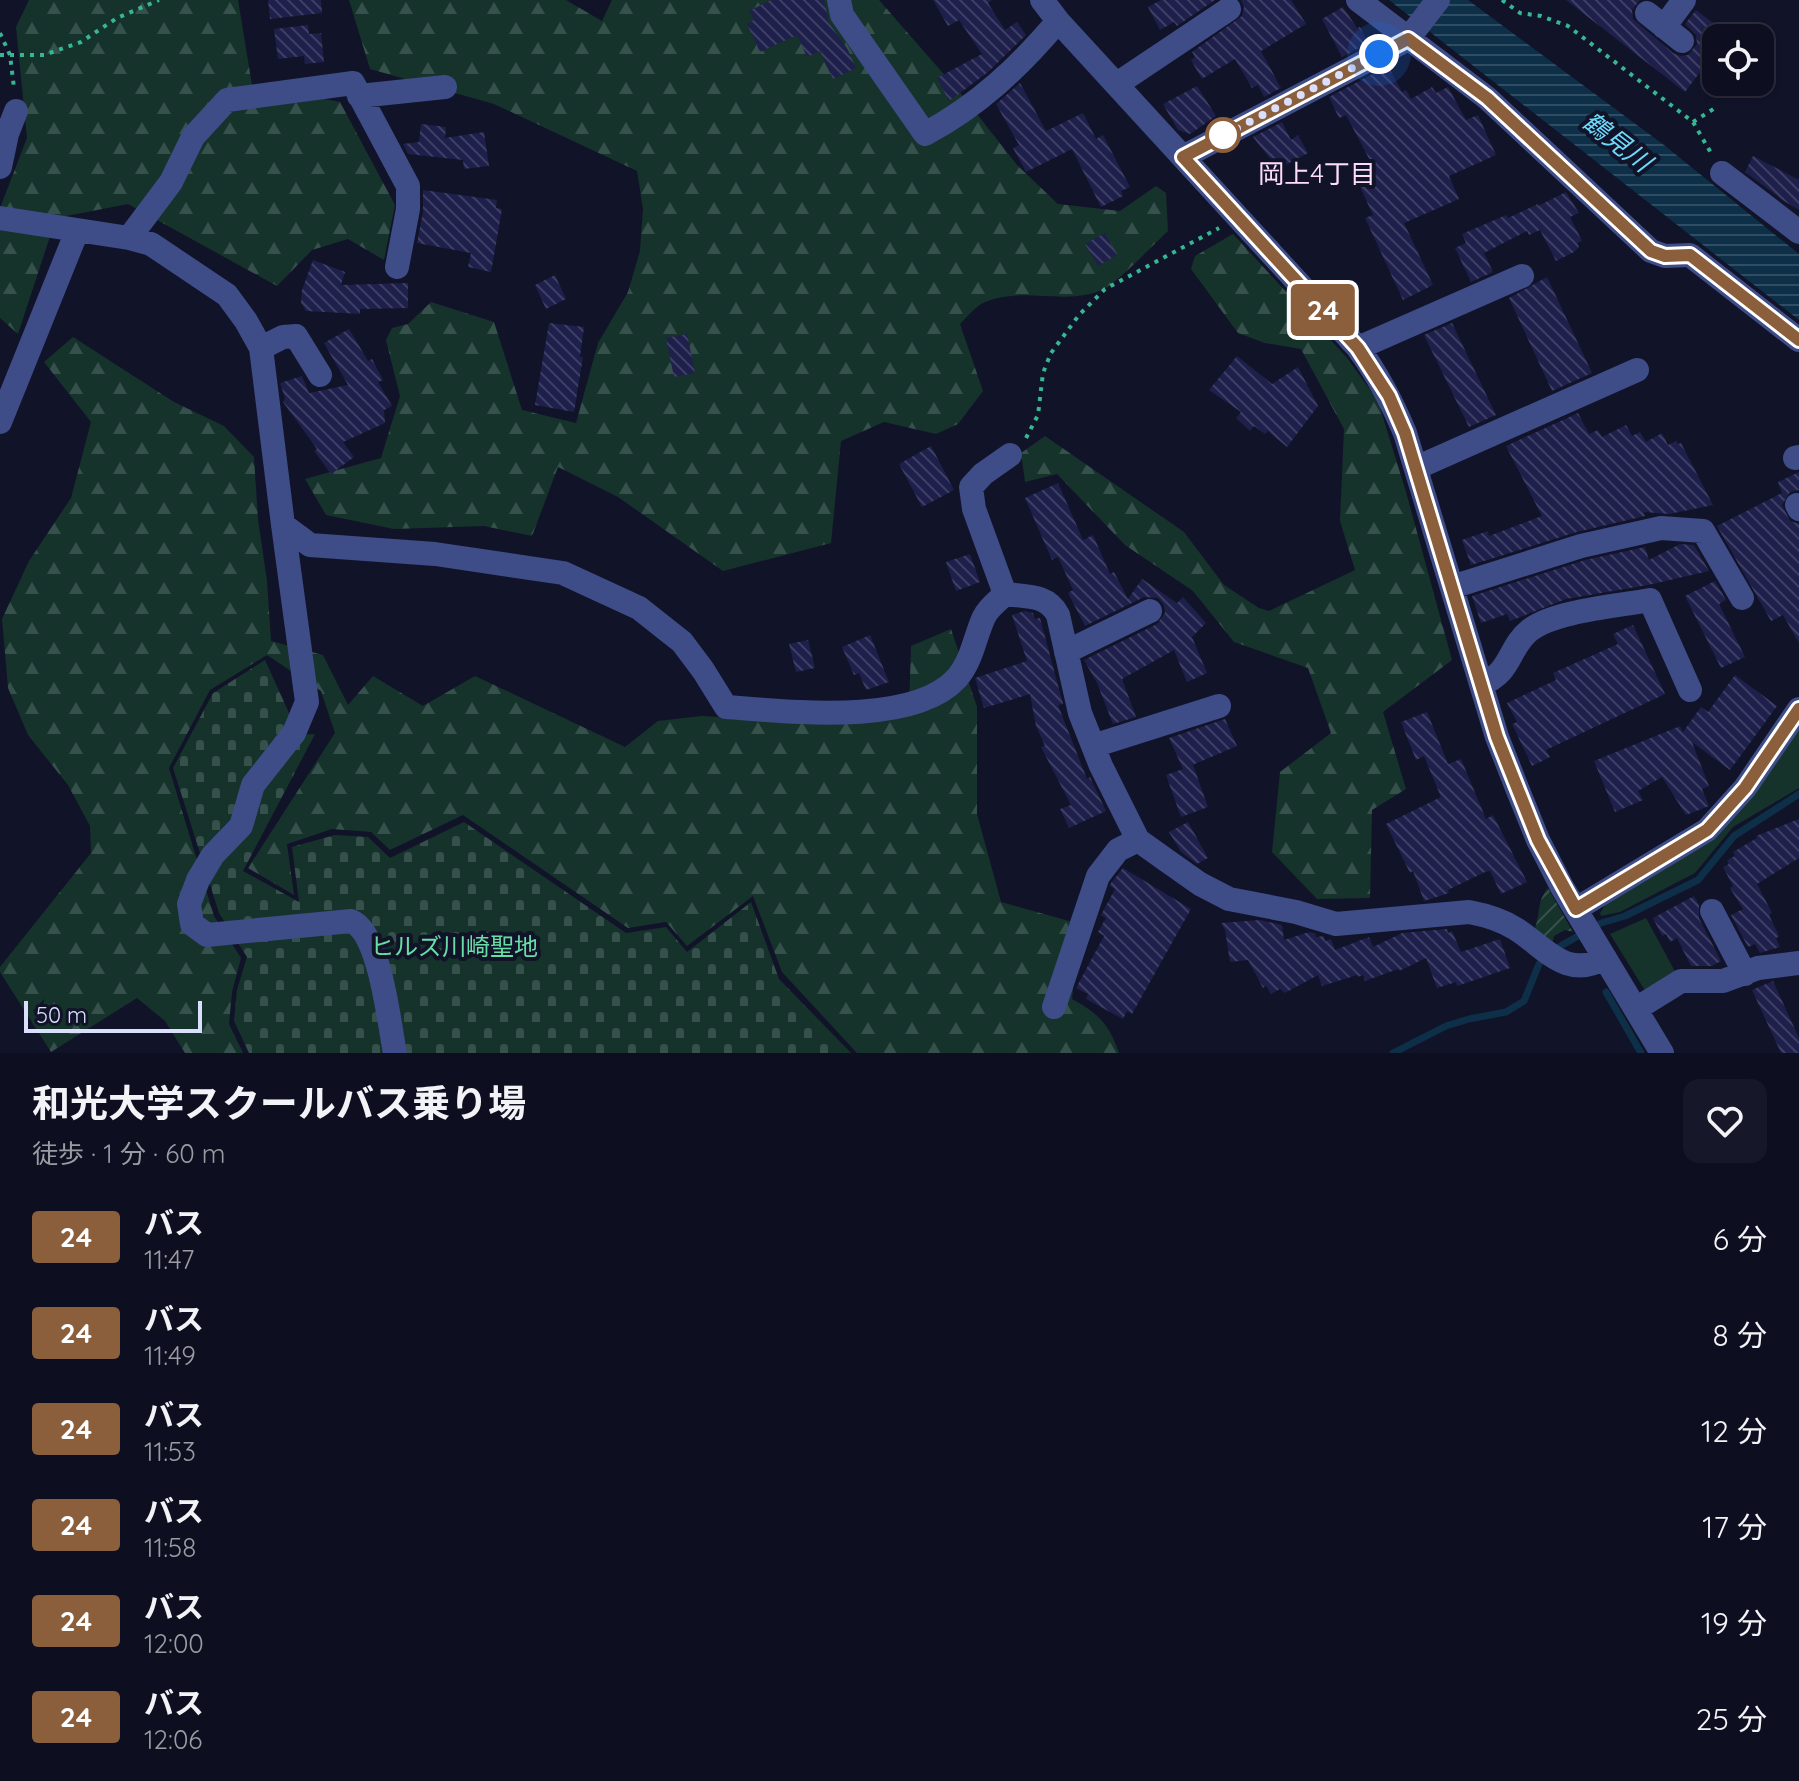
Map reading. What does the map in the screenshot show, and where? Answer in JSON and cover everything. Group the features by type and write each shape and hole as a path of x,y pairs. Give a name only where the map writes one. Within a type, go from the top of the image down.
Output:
{"street":[{"path":"839,0 842,15 925,134 956,118 1022,63 1058,21"},
{"path":"1042,0 1358,348 1389,396 1405,433 1497,737 1538,840 1662,1053"},
{"path":"1358,0 1411,37 1487,98 1651,251 1665,256 1690,255 1799,340"},
{"path":"1183,157 1411,37 1438,0"},
{"path":"1664,27 1684,0"},
{"path":"1117,84 1229,9"},
{"path":"129,238 171,182 193,137 227,100 353,83 408,186 408,209 397,267"},
{"path":"359,96 445,87"},
{"path":"0,167 16,111"},
{"path":"1722,173 1799,232"},
{"path":"0,218 151,244 227,295 261,348 307,702 294,733 253,785 241,826 213,855 198,880 189,904 192,924 207,935 351,921 361,925 369,938 378,967 395,1053"},
{"path":"0,422 77,231"},
{"path":"1358,348 1522,276"},
{"path":"261,348 283,337 296,336 320,375"},
{"path":"1416,468 1637,370"},
{"path":"1005,594 974,509 971,487 983,474 1010,455"},
{"path":"283,525 310,545 435,554 563,573 639,608 682,642 726,707 814,713 857,712 904,705 923,698 954,681 963,670 985,613 1005,594"},
{"path":"1452,587 1581,546 1661,528 1703,531 1742,598"},
{"path":"1005,594 1045,599 1054,606 1080,713 1138,840 1200,884 1229,899 1296,912 1336,924 1469,912 1486,915 1516,929 1544,953 1562,962 1586,966 1590,932 1707,830 1745,788 1799,709"},
{"path":"1481,684 1496,678 1528,631 1551,618 1650,600 1690,690"},
{"path":"1066,652 1150,611"},
{"path":"1093,746 1219,706"},
{"path":"1054,1007 1098,876 1118,850 1138,840"},
{"path":"1712,911 1745,974"},
{"path":"1636,1009 1681,981 1723,981 1758,968 1797,963"}],"path":[{"path":"0,55 44,55 81,42 117,18 159,0"},
{"path":"1502,0 1520,13 1541,16 1568,26 1693,122 1722,173"},
{"path":"0,33 10,55 16,111"},
{"path":"1693,122 1715,108"},
{"path":"1010,455 1028,435 1038,415 1043,373 1051,353 1079,315 1105,289 1239,218"}],"green space":[{"path":"29,0 238,0 252,85 340,102 395,205 384,260 348,239 312,250 277,286 128,204 56,218 18,334 0,318 0,208 27,138 16,27"},
{"path":"349,0 566,0 602,21 612,0 879,0 962,95 1017,165 1058,204 1120,211 1156,186 1166,193 1168,231 1104,289 1075,296 998,298 974,310 960,324 983,391 958,424 936,434 884,422 841,441 831,543 723,571 618,497 558,467 532,536 484,526 394,529 326,515 305,479 381,458 400,396 386,340 392,328 408,324 431,302 494,322 522,410 576,423 598,343 628,292 640,251 643,209 637,171 494,104 370,69"},
{"path":"1233,234 1348,359 1378,401 1452,660 1383,712 1406,789 1372,810 1370,898 1317,899 1272,852 1280,772 1331,733 1308,668 1234,642 1193,591 1125,545 1057,474 1025,482 1021,453 1045,436 1184,532 1224,585 1259,608 1269,611 1355,570 1340,521 1344,429 1301,349 1265,343 1238,333 1191,269 1195,256"},
{"path":"73,337 174,402 224,426 254,457 271,641 323,655 348,705 373,676 423,706 475,676 625,747 658,721 702,716 793,721 909,710 911,646 951,629 977,707 977,814 1001,902 1080,924 1072,999 1102,1021 1119,1053 857,1053 782,972 753,896 687,946 666,922 628,928 463,815 390,850 371,832 332,829 287,844 294,895 248,868 335,733 321,691 267,655 210,690 169,768 214,916 241,958 232,992 229,1024 243,1053 185,1053 165,1021 137,998 51,1052 0,972 0,967 91,853 90,826 68,785 28,735 8,688 2,619 29,561 71,498 91,422 44,362"},
{"name":"ヒルズ川崎聖地","path":"265,660 299,735 315,734 243,871 299,902 292,847 335,835 368,837 390,858 464,822 626,933 666,927 687,952 751,902 779,979 851,1053 249,1053 234,1021 237,990 247,957 219,913 173,768 213,693"},
{"path":"1799,727 1799,788 1733,827 1695,873 1620,912 1601,916 1605,905 1676,862"},
{"path":"1548,888 1573,932 1565,930 1554,936 1552,944 1534,931 1542,898"},
{"path":"1646,918 1677,975 1652,991 1644,989 1610,934"}],"water":[{"name":"鶴見川","path":"1389,0 1468,0 1664,145 1799,254 1799,320"}],"building":[{"path":"268,0 321,0 322,13 270,19"},
{"path":"771,0 824,0 829,23 848,50 856,68 833,79 820,51 807,57 797,35 760,52 747,24 754,20 749,11"},
{"path":"933,0 992,0 988,3 1005,30 1017,22 1026,35 987,73 949,101 937,78 982,54 959,20 948,26"},
{"path":"1161,0 1215,0 1177,26 1174,22 1160,30 1148,7"},
{"path":"1241,0 1291,0 1306,24 1261,51 1281,88 1264,97 1258,85 1252,88 1235,59 1202,79 1191,60 1195,57 1192,52 1242,16 1244,7"},
{"path":"1566,0 1640,0 1632,10 1633,19 1673,53 1681,56 1688,55 1697,44 1696,35 1685,24 1696,10 1715,24 1702,24 1702,70 1685,92"},
{"path":"1343,7 1357,28 1360,27 1368,43 1342,57 1322,19"},
{"path":"308,25 309,34 321,33 324,62 305,64 304,56 278,59 274,29"},
{"path":"1388,66 1402,92 1406,90 1411,99 1432,87 1436,93 1448,87 1466,120 1478,115 1496,155 1449,176 1459,199 1404,223 1433,285 1403,300 1365,218 1373,215 1356,178 1375,170 1346,115 1339,118 1329,97"},
{"path":"1020,83 1046,131 1083,113 1096,139 1103,135 1130,187 1121,191 1123,196 1101,207 1072,149 1026,172 1013,148 1019,145 996,104"},
{"path":"1197,86 1216,116 1190,134 1178,130 1163,104"},
{"path":"1282,122 1291,140 1298,135 1308,153 1278,169 1253,137"},
{"path":"421,124 446,127 445,138 484,132 489,166 464,169 463,160 408,154 403,144 419,142"},
{"path":"1753,156 1799,180 1799,210 1745,172"},
{"path":"423,190 497,200 496,208 502,209 491,272 468,267 471,253 417,243 423,212"},
{"path":"1566,192 1579,213 1570,217 1582,241 1577,243 1579,247 1574,252 1556,261 1540,230 1529,235 1527,231 1484,253 1493,272 1471,282 1455,248 1466,243 1462,234 1506,215 1508,218 1538,206"},
{"path":"1105,233 1117,255 1098,266 1085,244"},
{"path":"313,260 345,272 341,285 408,283 408,308 360,309 360,314 306,311 301,303 302,290"},
{"path":"555,275 566,299 546,309 535,285"},
{"path":"1547,277 1592,373 1552,391 1509,298"},
{"path":"549,323 584,327 580,357 583,357 574,412 535,405"},
{"path":"1452,323 1496,415 1469,427 1424,335"},
{"path":"349,329 368,361 372,359 383,380 378,382 392,406 384,410 385,423 343,442 354,457 331,474 283,402 285,398 280,383 302,376 309,393 348,385 324,343"},
{"path":"687,334 695,373 674,377 666,338"},
{"path":"1237,356 1272,384 1298,367 1318,406 1287,447 1268,431 1265,434 1254,426 1250,431 1236,418 1241,412 1209,390"},
{"path":"1578,413 1589,434 1598,430 1602,437 1626,425 1632,436 1640,432 1646,442 1662,433 1668,445 1676,441 1681,443 1713,505 1669,514 1644,512 1645,516 1577,532 1471,565 1462,540 1488,531 1489,536 1542,516 1506,446"},
{"path":"931,446 954,490 922,507 899,464"},
{"path":"1799,472 1799,490 1790,492 1782,505 1790,521 1799,524 1799,643 1783,615 1771,621 1717,526 1782,493 1778,482"},
{"path":"1058,483 1083,540 1093,535 1110,574 1114,572 1128,599 1142,579 1177,603 1183,597 1206,623 1192,637 1207,673 1187,682 1174,650 1122,679 1136,717 1113,724 1084,660 1157,624 1165,613 1164,605 1158,598 1144,597 1085,626 1068,593 1073,590 1058,557 1052,560 1025,498"},
{"path":"1680,544 1694,545 1709,571 1566,599 1510,621 1507,614 1481,623 1472,596 1585,560 1645,547 1649,560"},
{"path":"970,554 980,582 956,591 946,562"},
{"path":"1715,581 1726,600 1719,604 1745,657 1721,668 1685,596"},
{"path":"1025,611 1033,613 1035,619 1040,618 1063,704 1058,705 1087,779 1090,777 1106,811 1069,828 1060,809 1071,805 1041,747 1045,746 1036,726 1030,694 984,708 975,678 1027,661 1012,615"},
{"path":"1633,625 1665,694 1546,750 1550,757 1532,766 1512,724 1517,722 1507,703 1556,680 1553,673 1618,644 1613,634"},
{"path":"870,635 889,682 866,690 859,673 854,675 842,647"},
{"path":"808,640 815,668 796,672 789,644"},
{"path":"1735,675 1777,706 1730,770 1692,742 1709,786 1702,789 1709,806 1686,815 1662,777 1638,791 1643,800 1615,812 1594,761 1680,726 1683,732 1701,707 1708,712"},
{"path":"1427,712 1448,764 1461,759 1486,819 1493,815 1527,882 1501,894 1490,871 1448,890 1449,893 1424,901 1413,871 1410,873 1386,824 1441,797 1424,756 1416,760 1401,722"},
{"path":"1225,719 1237,746 1190,766 1193,765 1208,807 1181,817 1166,775 1183,769 1169,738"},
{"path":"1799,819 1799,858 1757,884 1772,913 1769,915 1779,936 1776,938 1780,947 1760,953 1755,944 1748,947 1731,915 1743,909 1730,888 1733,886 1723,867 1729,864 1727,860 1735,856 1733,852 1756,836"},
{"path":"1188,822 1208,858 1197,864 1181,852 1169,832"},
{"path":"1123,868 1191,909 1132,1014 1127,1011 1123,1019 1086,999 1088,994 1076,988 1104,936 1098,932 1106,918 1101,915 1115,889 1110,886 1111,883"},
{"path":"1694,896 1699,905 1699,918 1721,961 1712,966 1691,966 1677,938 1670,942 1666,934 1662,936 1653,918"},
{"path":"1260,920 1282,925 1284,940 1315,933 1316,937 1324,936 1325,941 1331,939 1335,950 1369,937 1373,947 1402,933 1447,929 1448,933 1452,931 1461,952 1500,939 1510,968 1457,986 1456,982 1437,988 1426,958 1399,971 1365,981 1363,975 1357,975 1322,986 1318,975 1285,993 1280,989 1271,994 1266,986 1263,988 1248,960 1230,962 1221,923"},
{"path":"1773,981 1799,1038 1799,1053 1781,1053 1752,990"}],"waterway":[{"path":"1557,948 1601,923 1625,916 1698,880 1734,836 1799,794"},
{"path":"1393,1053 1446,1026 1506,1012 1524,1001 1539,964"},
{"path":"1606,992 1641,1053"}],"bus line":[{"name":"24","path":"1799,340 1690,255 1665,256 1651,251 1487,98 1408,39 1183,157 1358,348 1389,396 1405,433 1497,737 1538,840 1576,909 1707,830 1745,788 1799,709"}],"district":[{"name":"岡上4丁目","path":"1317,174"}],"route":[{"path":"1223,135 1211,142 1379,54"}]}
